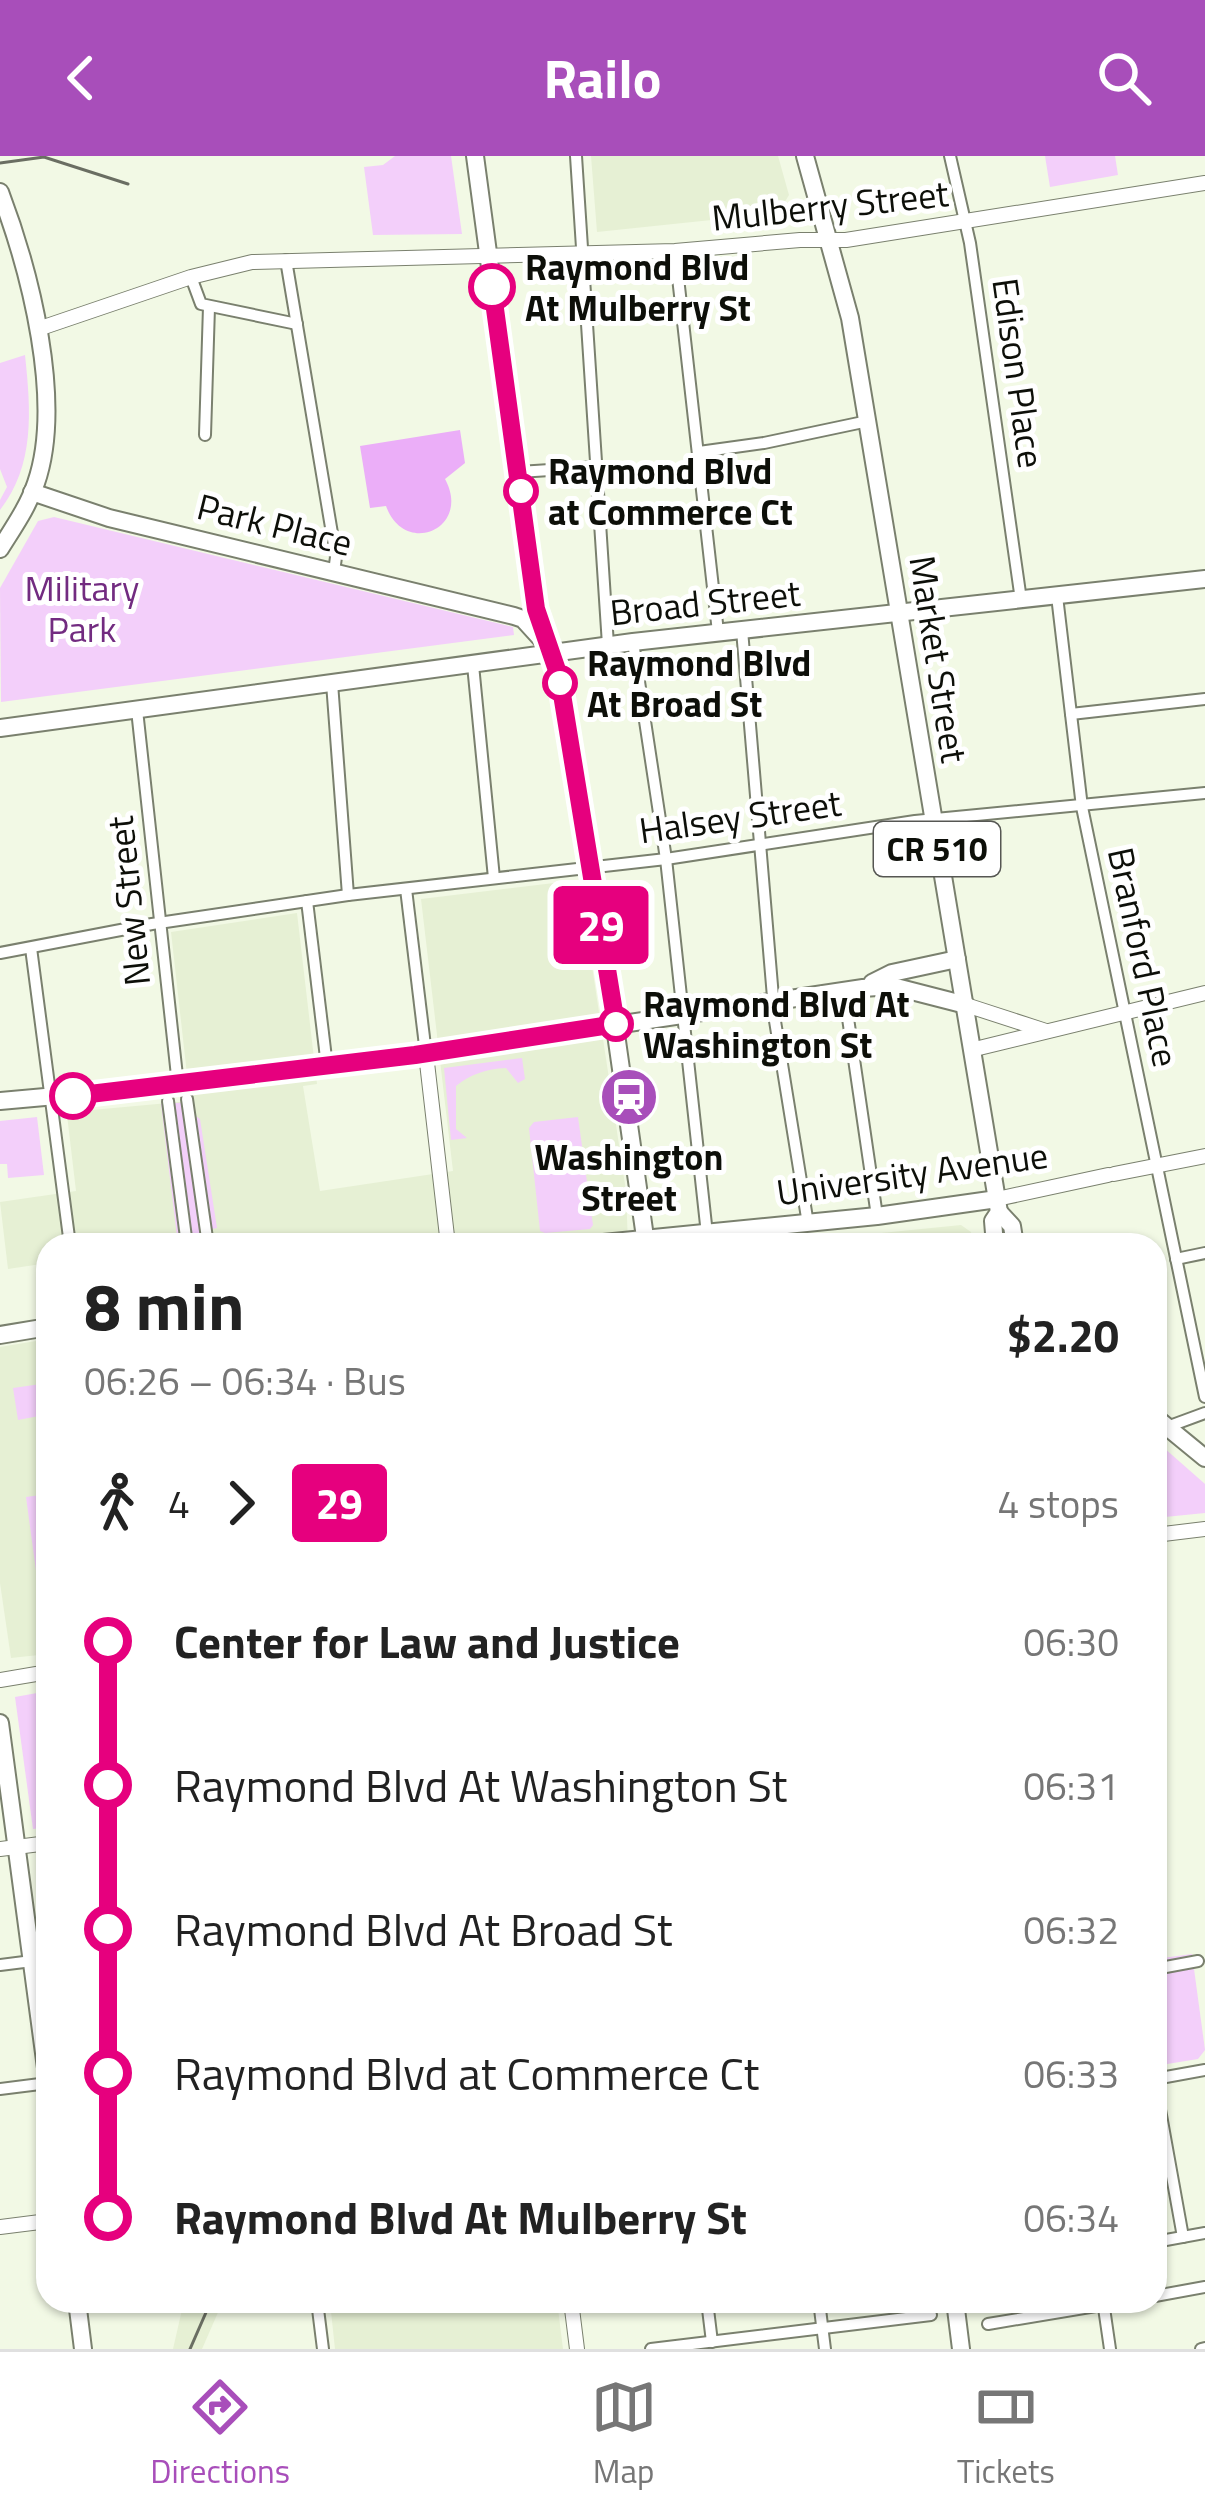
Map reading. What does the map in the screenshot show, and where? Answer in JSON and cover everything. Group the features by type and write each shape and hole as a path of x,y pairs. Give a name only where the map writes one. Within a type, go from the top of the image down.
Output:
{"main road":[{"path":"475,156 536,609 552,654 592,866 644,1233"},
{"name":"Market Street","path":"805,156 831,240 868,421 896,614 975,1049 998,1205 994,1233"},
{"path":"0,192 26,266 38,329 45,433 32,492 0,549"},
{"name":"Park Place","path":"32,492 89,512 523,619 552,654"},
{"name":"Broad Street","path":"2,725 608,645 1205,579"},
{"path":"853,989 892,973 957,959"},
{"path":"0,1101 178,1095 327,1066 853,989 902,987 966,1005"},
{"name":"University Avenue","path":"724,1233 998,1205"},
{"name":"CR 510","path":"998,1205 1013,1233"},
{"path":"0,1335 36,1329"},
{"path":"1167,1427 1205,1458"},
{"path":"0,1724 9,1848 36,1992"},
{"path":"78,2313 83,2349"},
{"path":"957,2313 961,2349"}],"street":[{"path":"576,156 608,645"},
{"name":"Edison Place","path":"950,156 964,220 1021,600"},
{"name":"Mulberry Street","path":"38,329 245,263 675,251 831,240 1205,183"},
{"path":"675,251 718,632"},
{"path":"286,260 336,557 334,572"},
{"path":"191,277 197,300 209,307 297,324"},
{"path":"205,435 209,307"},
{"path":"699,452 868,421"},
{"path":"519,472 596,467"},
{"name":"Branford Place","path":"1057,596 1082,807 1205,1397"},
{"path":"742,630 774,1002 808,1223"},
{"path":"633,642 666,859 707,1233"},
{"path":"473,665 494,878"},
{"path":"332,683 348,895"},
{"path":"1071,714 1205,699"},
{"name":"New Street","path":"137,710 178,1095"},
{"name":"Halsey Street","path":"0,953 348,895 666,859 932,820 1205,794"},
{"path":"406,889 447,1233"},
{"path":"307,901 327,1066"},
{"path":"31,947 68,1233"},
{"path":"853,989 877,1216"},
{"path":"975,1049 1205,993"},
{"path":"966,1005 1046,1031"},
{"path":"178,1095 190,1122 205,1233"},
{"path":"178,1095 172,1133 186,1233"},
{"path":"172,1133 190,1122"},
{"path":"176,1161 194,1150"},
{"name":"University Avenue","path":"998,1205 1111,1174 1205,1156"},
{"path":"182,1205 202,1203"},
{"path":"1176,1259 1205,1253"},
{"path":"1167,1421 1205,1413"},
{"path":"1167,1534 1205,1529"},
{"path":"0,1680 36,1674"},
{"path":"0,1965 32,1961"},
{"path":"1167,1967 1198,1961"},
{"path":"1167,2078 1205,2070"},
{"path":"0,2089 36,2084"},
{"path":"1167,2147 1183,2237"},
{"path":"0,2227 36,2223"},
{"path":"1167,2240 1205,2234"},
{"path":"1167,2294 1205,2288"},
{"path":"318,2313 323,2349"},
{"path":"572,2313 577,2349"},
{"path":"708,2313 712,2342"},
{"path":"821,2313 825,2349"},
{"path":"988,2324 1048,2313"},
{"path":"1105,2313 1110,2349"},
{"path":"651,2349 931,2315"}],"shaded area":[{"path":"591,156 778,156 789,195 778,213 597,232"},
{"path":"460,430 465,463 445,479 451,496 443,523 420,533 407,531 386,506 370,508 360,446"},
{"path":"579,880 626,1191 628,1233 36,1233 36,1265 8,1269 0,1202 76,1191 70,1112 190,1101 171,932 297,913 317,1084 303,1086 320,1191 453,1171 421,899"},
{"path":"961,1225 971,1233 881,1233"},
{"path":"36,1341 36,1655 11,1658 0,1583 0,1347"},
{"path":"181,2313 218,2313 202,2349 173,2349"},
{"path":"331,2313 558,2313 563,2349 335,2349"}],"green space":[{"path":"395,156 451,156 462,234 373,235 364,167 383,165"},
{"path":"1045,156 1115,156 1118,175 1050,187"},
{"path":"25,355 29,417 25,456 0,510 7,487 0,469 0,363"},
{"name":"Military Park","path":"54,517 513,627 514,635 1,702 0,588 38,521"},
{"path":"522,1058 525,1079 518,1083 506,1068 479,1073 456,1086 456,1129 467,1138 451,1140 444,1068"},
{"path":"191,1102 193,1114 200,1119 217,1228 213,1233 177,1233 161,1104"},
{"path":"37,1117 44,1175 8,1178 7,1164 0,1164 0,1121"},
{"path":"578,1117 593,1225 545,1233 540,1231 529,1128 534,1122"},
{"path":"36,1385 36,1417 18,1420 13,1388"},
{"path":"1167,1451 1205,1484 1205,1513 1167,1517"},
{"path":"36,1496 36,1571 26,1497"},
{"path":"36,1693 36,1829 33,1829 15,1697"},
{"path":"1192,1954 1205,2050 1198,2059 1167,2064 1167,1957"}],"tram line":[{"path":"0,163 44,157 128,184"},
{"path":"190,2349 206,2313"}],"bus line":[{"name":"29","path":"73,1096 415,1055 616,1024 559,676 536,609 492,287"}],"place":[{"name":"Raymond Blvd At Mulberry St","path":"492,287"},
{"name":"Raymond Blvd at Commerce Ct","path":"521,491"},
{"name":"Raymond Blvd At Broad St","path":"560,683"},
{"name":"Raymond Blvd At Washington St","path":"616,1024"},
{"name":"Washington Street","path":"629,1097"}]}
